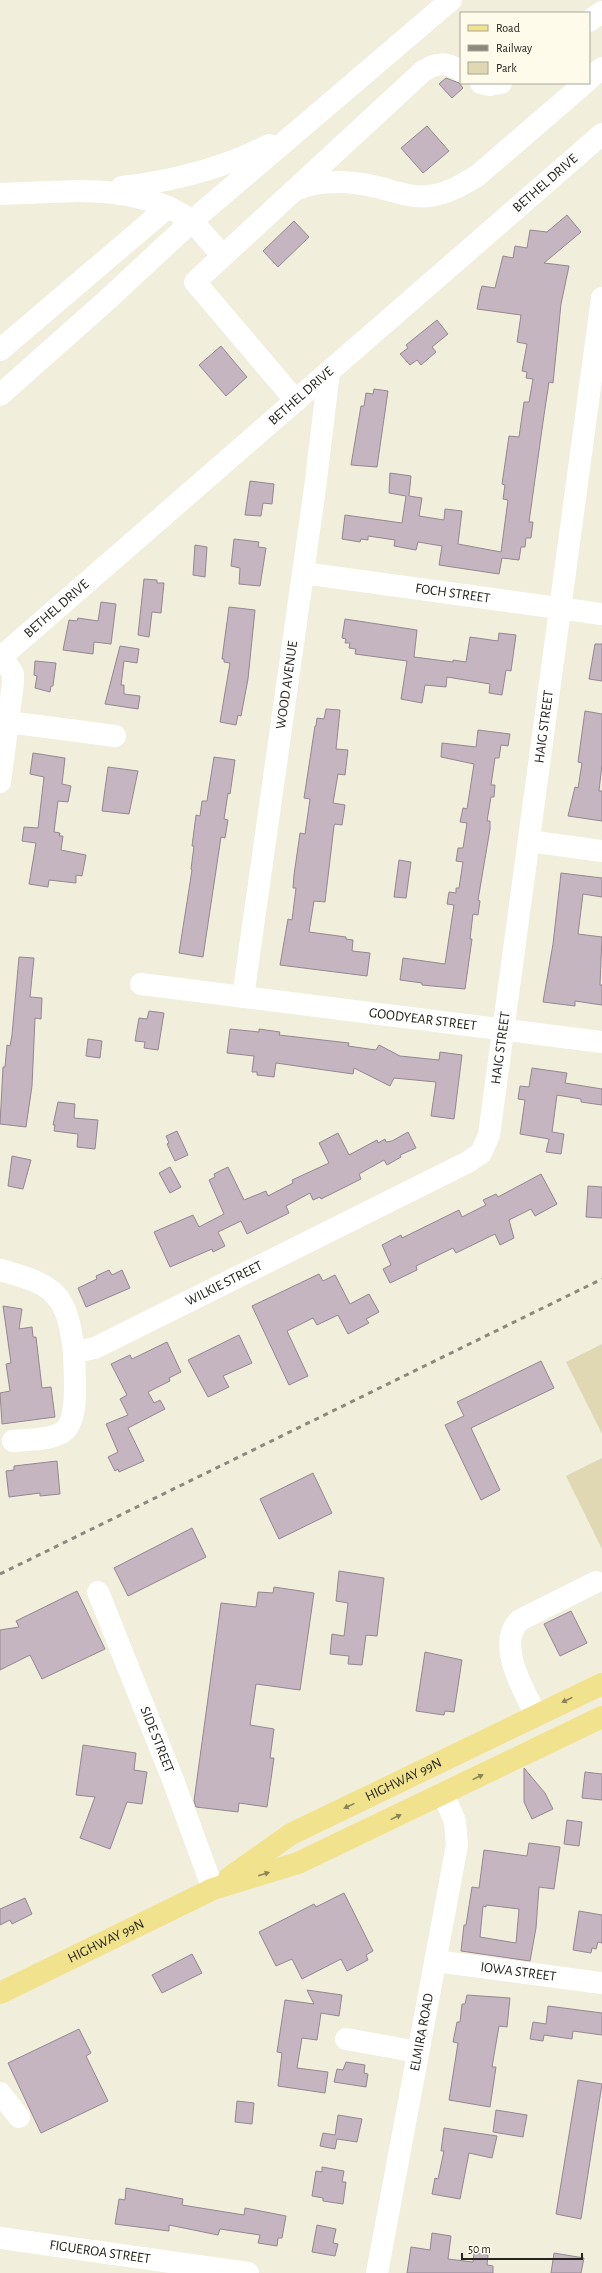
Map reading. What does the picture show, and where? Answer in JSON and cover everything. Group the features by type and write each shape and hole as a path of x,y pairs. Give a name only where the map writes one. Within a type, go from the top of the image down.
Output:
{"main road":[{"name":"HIGHWAY 99N","path":"0,1994 213,1889 291,1834 602,1684"},
{"name":"HIGHWAY 99N","path":"213,1889 298,1863 602,1718"}],"street":[{"path":"0,395 106,301 192,221 451,0"},
{"path":"590,20 602,12"},
{"path":"296,401 195,282 222,255 422,72 435,64 444,63 460,71"},
{"path":"590,78 602,68"},
{"path":"486,84 496,84"},
{"path":"289,194 302,186 338,182 364,184 399,193 428,196 458,187 477,176 584,84"},
{"path":"0,194 95,190 142,185 225,164 242,158 301,129"},
{"name":"BETHEL DRIVE","path":"1,657 602,134"},
{"path":"95,190 146,198 168,207 192,221 222,255"},
{"path":"0,350 168,207"},
{"name":"HAIG STREET","path":"481,1153 489,1135 502,1029 561,608 602,298"},
{"name":"WOOD AVENUE","path":"244,997 329,372"},
{"name":"FOCH STREET","path":"303,572 602,614"},
{"path":"0,782 13,674 1,657"},
{"path":"8,722 115,736"},
{"path":"529,841 602,851"},
{"name":"GOODYEAR STREET","path":"141,984 602,1042"},
{"name":"WILKIE STREET","path":"74,1352 95,1348 468,1162 481,1153"},
{"path":"0,1270 32,1281 56,1293 68,1316 74,1352 74,1414 70,1427 49,1438 13,1441"},
{"path":"536,1715 515,1668 510,1643 512,1629 520,1620 596,1582"},
{"name":"SIDE STREET","path":"98,1592 170,1773 213,1889"},
{"name":"ELMIRA ROAD","path":"377,2273 457,1845 455,1822 443,1794"},
{"name":"IOWA STREET","path":"435,1960 602,1983"},
{"path":"346,2039 418,2052"},
{"path":"0,2093 19,2116"},
{"name":"FIGUEROA STREET","path":"0,2238 248,2273"}],"green space":[{"path":"602,1344 602,1434 566,1362"},
{"path":"602,1458 602,1549 566,1476"}],"building":[{"path":"446,78 459,83 463,88 452,98 439,84"},
{"path":"427,126 449,151 423,173 401,148"},
{"path":"567,215 581,232 544,263 569,266 561,304 553,383 549,382 529,522 533,522 531,538 526,538 525,547 521,547 519,560 502,558 499,574 439,565 442,546 418,542 416,550 394,546 395,540 368,536 368,540 361,539 360,542 342,539 345,515 402,523 406,496 389,493 390,473 411,476 409,496 422,498 419,516 444,520 445,509 462,511 458,544 501,552 508,500 503,499 505,485 502,484 509,436 519,437 524,402 529,402 533,379 526,378 527,372 522,371 527,344 517,342 521,315 477,309 480,293 482,286 495,288 503,256 513,258 515,246 527,248 530,230 547,232"},
{"path":"294,221 309,237 278,267 263,251"},
{"path":"437,320 448,334 432,347 436,352 421,365 417,360 410,365 400,354 408,348 406,345"},
{"path":"221,346 247,377 226,396 199,365"},
{"path":"374,389 388,391 377,467 351,465 361,406 364,406 366,393 373,394"},
{"path":"250,481 274,484 272,504 263,503 261,516 245,515"},
{"path":"234,539 259,542 258,547 266,548 260,586 239,584 240,568 231,566"},
{"path":"195,545 207,547 205,577 193,575"},
{"path":"144,579 157,580 157,583 164,583 161,613 152,612 149,637 138,635"},
{"path":"101,602 116,604 111,644 94,642 93,654 63,650 69,620 77,621 78,618 98,621"},
{"path":"229,607 255,610 248,679 241,716 238,715 236,725 220,722 230,663 224,662 224,659 222,659"},
{"path":"345,619 417,630 414,657 453,662 453,660 466,662 470,637 498,641 499,633 516,635 511,671 506,670 502,695 489,693 490,684 447,677 446,687 425,685 422,703 401,699 407,661 355,654 356,649 349,648 350,643 345,643 346,639 342,638"},
{"path":"595,644 602,644 602,681 589,679"},
{"path":"120,646 139,649 137,663 124,661 121,685 124,685 124,694 140,696 138,709 105,704"},
{"path":"35,661 56,663 53,686 51,686 50,692 35,688 37,676 34,675"},
{"path":"326,709 340,710 336,749 348,750 345,775 338,774 333,803 345,805 342,825 335,824 334,826 325,902 314,901 309,932 346,937 346,939 353,940 352,951 370,953 367,976 280,965 288,919 292,920 296,888 293,888 294,875 300,833 305,834 310,799 304,798 315,726 317,718 324,719"},
{"path":"585,711 602,714 602,764 599,791 602,791 602,821 568,816 575,787 578,788 582,763 578,762"},
{"path":"478,730 510,734 508,746 501,745 499,758 495,758 491,785 495,785 494,797 491,797 487,821 490,821 490,829 478,900 480,901 478,915 473,914 470,939 472,939 465,989 422,985 422,983 400,980 403,958 445,964 454,905 447,904 449,892 456,893 456,888 459,888 463,862 456,861 458,848 463,848 467,823 460,822 463,808 467,809 474,764 441,757 442,743 476,747"},
{"path":"33,753 65,758 62,784 71,786 68,802 58,801 54,832 60,833 59,836 63,836 61,850 86,855 82,876 76,875 76,883 49,880 48,887 29,884 36,843 22,841 24,827 38,828 44,777 30,774"},
{"path":"214,757 235,760 230,794 228,793 224,819 228,820 225,838 221,837 203,957 179,953 192,870 194,846 192,846 196,815 200,816 202,801 207,801"},
{"path":"108,767 138,771 129,814 102,811"},
{"path":"399,860 411,862 406,898 394,897"},
{"path":"561,873 602,878 602,897 583,894 578,934 602,937 600,985 602,985 602,1005 575,1001 575,1006 543,1002 553,944"},
{"path":"19,957 34,958 30,997 42,998 41,1019 35,1018 32,1086 26,1127 0,1124 3,1067 5,1067 7,1045 10,1046 12,1035"},
{"path":"149,1011 164,1013 158,1050 144,1048 145,1042 135,1041 139,1018 147,1019"},
{"path":"230,1029 259,1032 259,1029 280,1032 279,1035 349,1043 348,1046 376,1050 379,1045 400,1056 439,1060 440,1052 462,1055 454,1119 431,1116 436,1082 394,1078 390,1086 354,1068 353,1074 276,1063 274,1077 257,1075 257,1072 252,1072 254,1056 227,1053"},
{"path":"88,1039 102,1041 100,1058 86,1056"},
{"path":"532,1068 567,1073 565,1083 602,1089 602,1105 581,1102 581,1099 557,1095 552,1132 564,1134 561,1154 546,1152 549,1139 520,1134 525,1100 518,1099 520,1086 529,1087"},
{"path":"58,1102 75,1104 74,1118 98,1120 95,1149 77,1147 78,1134 54,1131 55,1125 53,1125"},
{"path":"177,1131 188,1155 175,1161 167,1144 169,1143 166,1136"},
{"path":"408,1132 416,1148 400,1155 401,1157 387,1165 384,1160 359,1174 361,1179 321,1199 320,1197 313,1200 310,1193 286,1206 289,1213 247,1234 241,1221 218,1232 225,1246 213,1252 212,1249 170,1267 154,1232 193,1215 199,1227 224,1214 209,1180 215,1177 214,1174 228,1167 244,1200 266,1191 268,1196 293,1183 292,1180 329,1163 319,1143 338,1133 349,1155 377,1140 378,1143 385,1139 386,1142 392,1141"},
{"path":"12,1156 31,1160 23,1189 8,1186"},
{"path":"170,1167 181,1187 170,1193 159,1173"},
{"path":"541,1174 557,1204 535,1216 531,1209 509,1220 514,1238 500,1245 495,1234 456,1253 453,1248 416,1266 417,1270 390,1283 383,1269 391,1265 382,1245 401,1235 402,1238 459,1210 462,1217 486,1205 483,1200 496,1194 498,1197"},
{"path":"588,1186 602,1187 602,1218 586,1217"},
{"path":"109,1270 112,1275 122,1270 130,1288 86,1307 78,1288 97,1279 96,1276"},
{"path":"319,1274 323,1281 335,1275 350,1304 369,1294 379,1312 366,1319 369,1323 348,1334 338,1315 317,1325 313,1318 287,1331 308,1376 289,1385 252,1306"},
{"path":"3,1306 22,1309 19,1329 32,1327 33,1337 36,1337 42,1388 51,1387 55,1417 2,1424 0,1393 10,1391 6,1364 11,1363"},
{"path":"239,1335 252,1363 223,1376 229,1387 208,1397 188,1360"},
{"path":"167,1342 181,1372 169,1378 170,1381 148,1392 154,1403 160,1400 165,1409 128,1428 144,1461 119,1472 118,1469 115,1471 108,1457 118,1452 106,1424 128,1415 120,1399 127,1395 111,1364 130,1355 132,1359"},
{"path":"541,1361 554,1388 471,1428 500,1490 481,1500 445,1425 464,1416 457,1402"},
{"path":"57,1461 60,1494 40,1496 40,1493 9,1497 6,1471 14,1470 14,1466"},
{"path":"313,1473 332,1513 279,1539 260,1499"},
{"path":"192,1528 206,1557 128,1596 114,1568"},
{"path":"339,1571 384,1578 377,1636 366,1635 362,1665 348,1664 349,1656 330,1654 332,1634 344,1636 348,1603 336,1601"},
{"path":"274,1587 314,1593 300,1690 256,1684 250,1725 274,1729 270,1758 274,1758 267,1807 239,1803 238,1812 196,1807 194,1801 221,1603 256,1607 258,1592 273,1593"},
{"path":"77,1591 105,1649 42,1679 30,1655 0,1670 0,1630 19,1627 16,1621"},
{"path":"571,1611 587,1643 560,1656 544,1624"},
{"path":"425,1652 462,1660 454,1712 445,1711 444,1715 416,1711"},
{"path":"83,1745 136,1753 134,1770 147,1772 142,1804 127,1802 110,1849 80,1838 95,1797 76,1795"},
{"path":"524,1768 545,1793 553,1809 532,1819 524,1802"},
{"path":"585,1772 602,1774 602,1800 582,1798"},
{"path":"567,1820 582,1822 579,1846 564,1844"},
{"path":"529,1843 560,1847 554,1889 539,1887 536,1928 530,1961 461,1951 464,1925 466,1925 472,1887 479,1888 484,1850 527,1856","holes":["486,1905 519,1909 516,1943 480,1937 483,1906 486,1907"]},
{"path":"344,1893 373,1951 366,1955 368,1960 347,1971 341,1959 302,1979 292,1959 276,1966 259,1932 314,1904 316,1907"},
{"path":"25,1898 32,1914 12,1924 10,1920 0,1925 0,1909"},
{"path":"579,1911 602,1915 602,1943 598,1942 596,1949 592,1948 591,1953 573,1950"},
{"path":"192,1954 202,1973 162,1993 152,1975"},
{"path":"307,1990 342,1995 339,2016 321,2013 317,2040 302,2038 297,2068 328,2072 325,2093 278,2086 282,2053 277,2052 285,2000 314,2004"},
{"path":"467,1995 510,1998 507,2027 499,2026 492,2067 496,2067 490,2107 449,2100 458,2043 453,2042 457,2022 460,2022 462,2004 465,2004"},
{"path":"548,2006 602,2013 602,2035 573,2031 572,2039 544,2035 543,2041 530,2039 533,2022 546,2024"},
{"path":"79,2029 91,2053 86,2056 108,2101 41,2133 8,2063"},
{"path":"346,2062 365,2065 364,2073 368,2074 366,2087 334,2082 337,2069 343,2070"},
{"path":"578,2080 602,2084 581,2219 556,2214"},
{"path":"237,2101 254,2103 252,2124 235,2122"},
{"path":"496,2110 527,2115 523,2137 493,2132"},
{"path":"338,2115 362,2119 357,2142 337,2139 335,2149 320,2146 323,2133 335,2135"},
{"path":"444,2128 497,2136 492,2158 469,2153 460,2199 432,2194 435,2178 438,2179 444,2151 441,2151"},
{"path":"322,2167 344,2171 342,2182 346,2182 343,2204 323,2201 323,2198 312,2196 316,2171 322,2172"},
{"path":"126,2188 183,2199 182,2205 244,2215 245,2208 286,2216 282,2238 278,2238 277,2246 258,2243 260,2235 220,2229 218,2235 169,2225 169,2231 115,2224 119,2199 125,2200"},
{"path":"317,2225 336,2229 333,2243 338,2244 335,2256 312,2252"},
{"path":"432,2233 451,2236 448,2259 473,2262 474,2253 488,2255 487,2265 493,2266 493,2273 407,2273 411,2247 430,2250"},
{"path":"554,2253 584,2258 581,2273 551,2273"}],"railway":[{"path":"0,1574 602,1279"}]}
